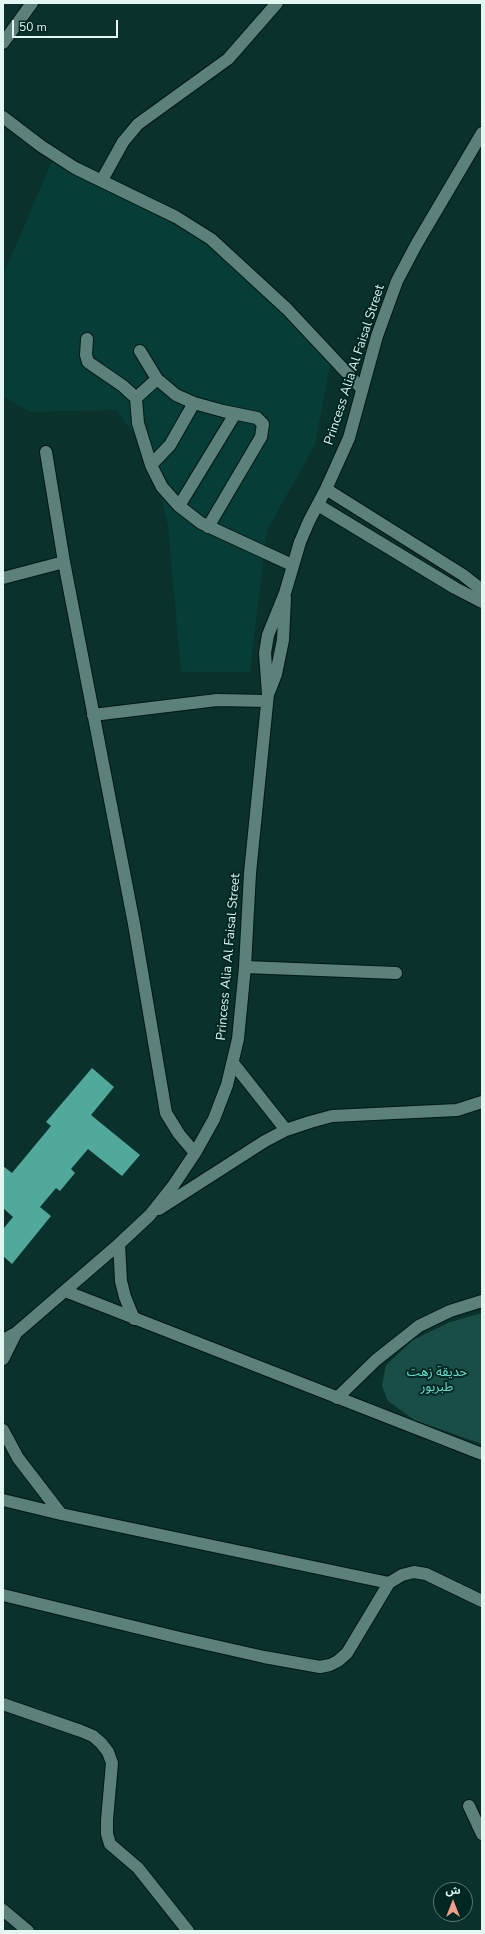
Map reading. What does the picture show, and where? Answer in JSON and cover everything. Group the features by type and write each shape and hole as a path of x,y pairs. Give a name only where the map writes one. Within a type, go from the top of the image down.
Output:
{"street":[{"path":"3,43 32,3"},
{"path":"102,180 123,142 138,124 228,59 277,3"},
{"path":"3,117 41,146 75,168 176,217 211,239 287,309 362,389"},
{"name":"Princess Alia Al Faisal Street","path":"3,1340 16,1333 65,1291 119,1244 150,1214 173,1186 214,1119 227,1085 238,1039 245,967 250,873 267,697 265,653 272,622 284,593 292,565 309,520 326,489 349,438 377,336 397,281 416,245 482,133"},
{"path":"88,340 86,355 88,362 123,386 136,398 138,423 151,465 162,487 179,506 208,527 292,565"},
{"path":"140,351 157,379 176,395 194,403 235,414 257,418 262,421 263,429 261,437 208,527"},
{"path":"136,398 157,379"},
{"path":"151,465 170,445 194,403"},
{"path":"179,506 235,414"},
{"path":"46,452 64,562 134,924 166,1113 179,1134 194,1153"},
{"path":"326,489 463,575 482,590"},
{"path":"318,505 455,588 482,602"},
{"path":"3,578 64,562"},
{"path":"93,715 217,700 267,697"},
{"path":"245,967 396,973"},
{"path":"233,1063 286,1130"},
{"path":"150,1214 286,1130 332,1116 458,1110 482,1102"},
{"path":"119,1244 121,1281 125,1297 134,1319"},
{"path":"65,1291 482,1454"},
{"path":"337,1398 376,1360 419,1326 450,1311 482,1301"},
{"name":"Princess Alia Al Faisal Street","path":"3,1359 16,1333"},
{"path":"3,1430 18,1458 61,1514"},
{"path":"3,1500 61,1514 389,1583"},
{"path":"3,1595 180,1638 264,1657 320,1667 330,1666 338,1661 347,1652 389,1583 402,1575 414,1572 426,1574 482,1601"},
{"path":"3,1704 94,1736 108,1752 112,1763 107,1834 110,1844 138,1868 188,1931"},
{"path":"469,1806 482,1834"},
{"path":"3,1910 28,1931"}],"shaded area":[{"path":"52,161 211,243 332,355 315,445 267,530 250,672 181,672 168,526 151,457 116,410 30,412 3,396 3,275"}],"green space":[{"name":"حديقة زهت طبربور","path":"482,1313 482,1444 414,1420 388,1401 382,1386 386,1365 413,1340 450,1322"}],"building":[{"path":"92,1068 114,1087 91,1115 140,1155 122,1176 88,1149 71,1169 75,1173 60,1191 56,1188 40,1207 51,1216 12,1264 3,1256 3,1229 13,1217 3,1208 3,1166 12,1173 51,1126 46,1122"}]}
